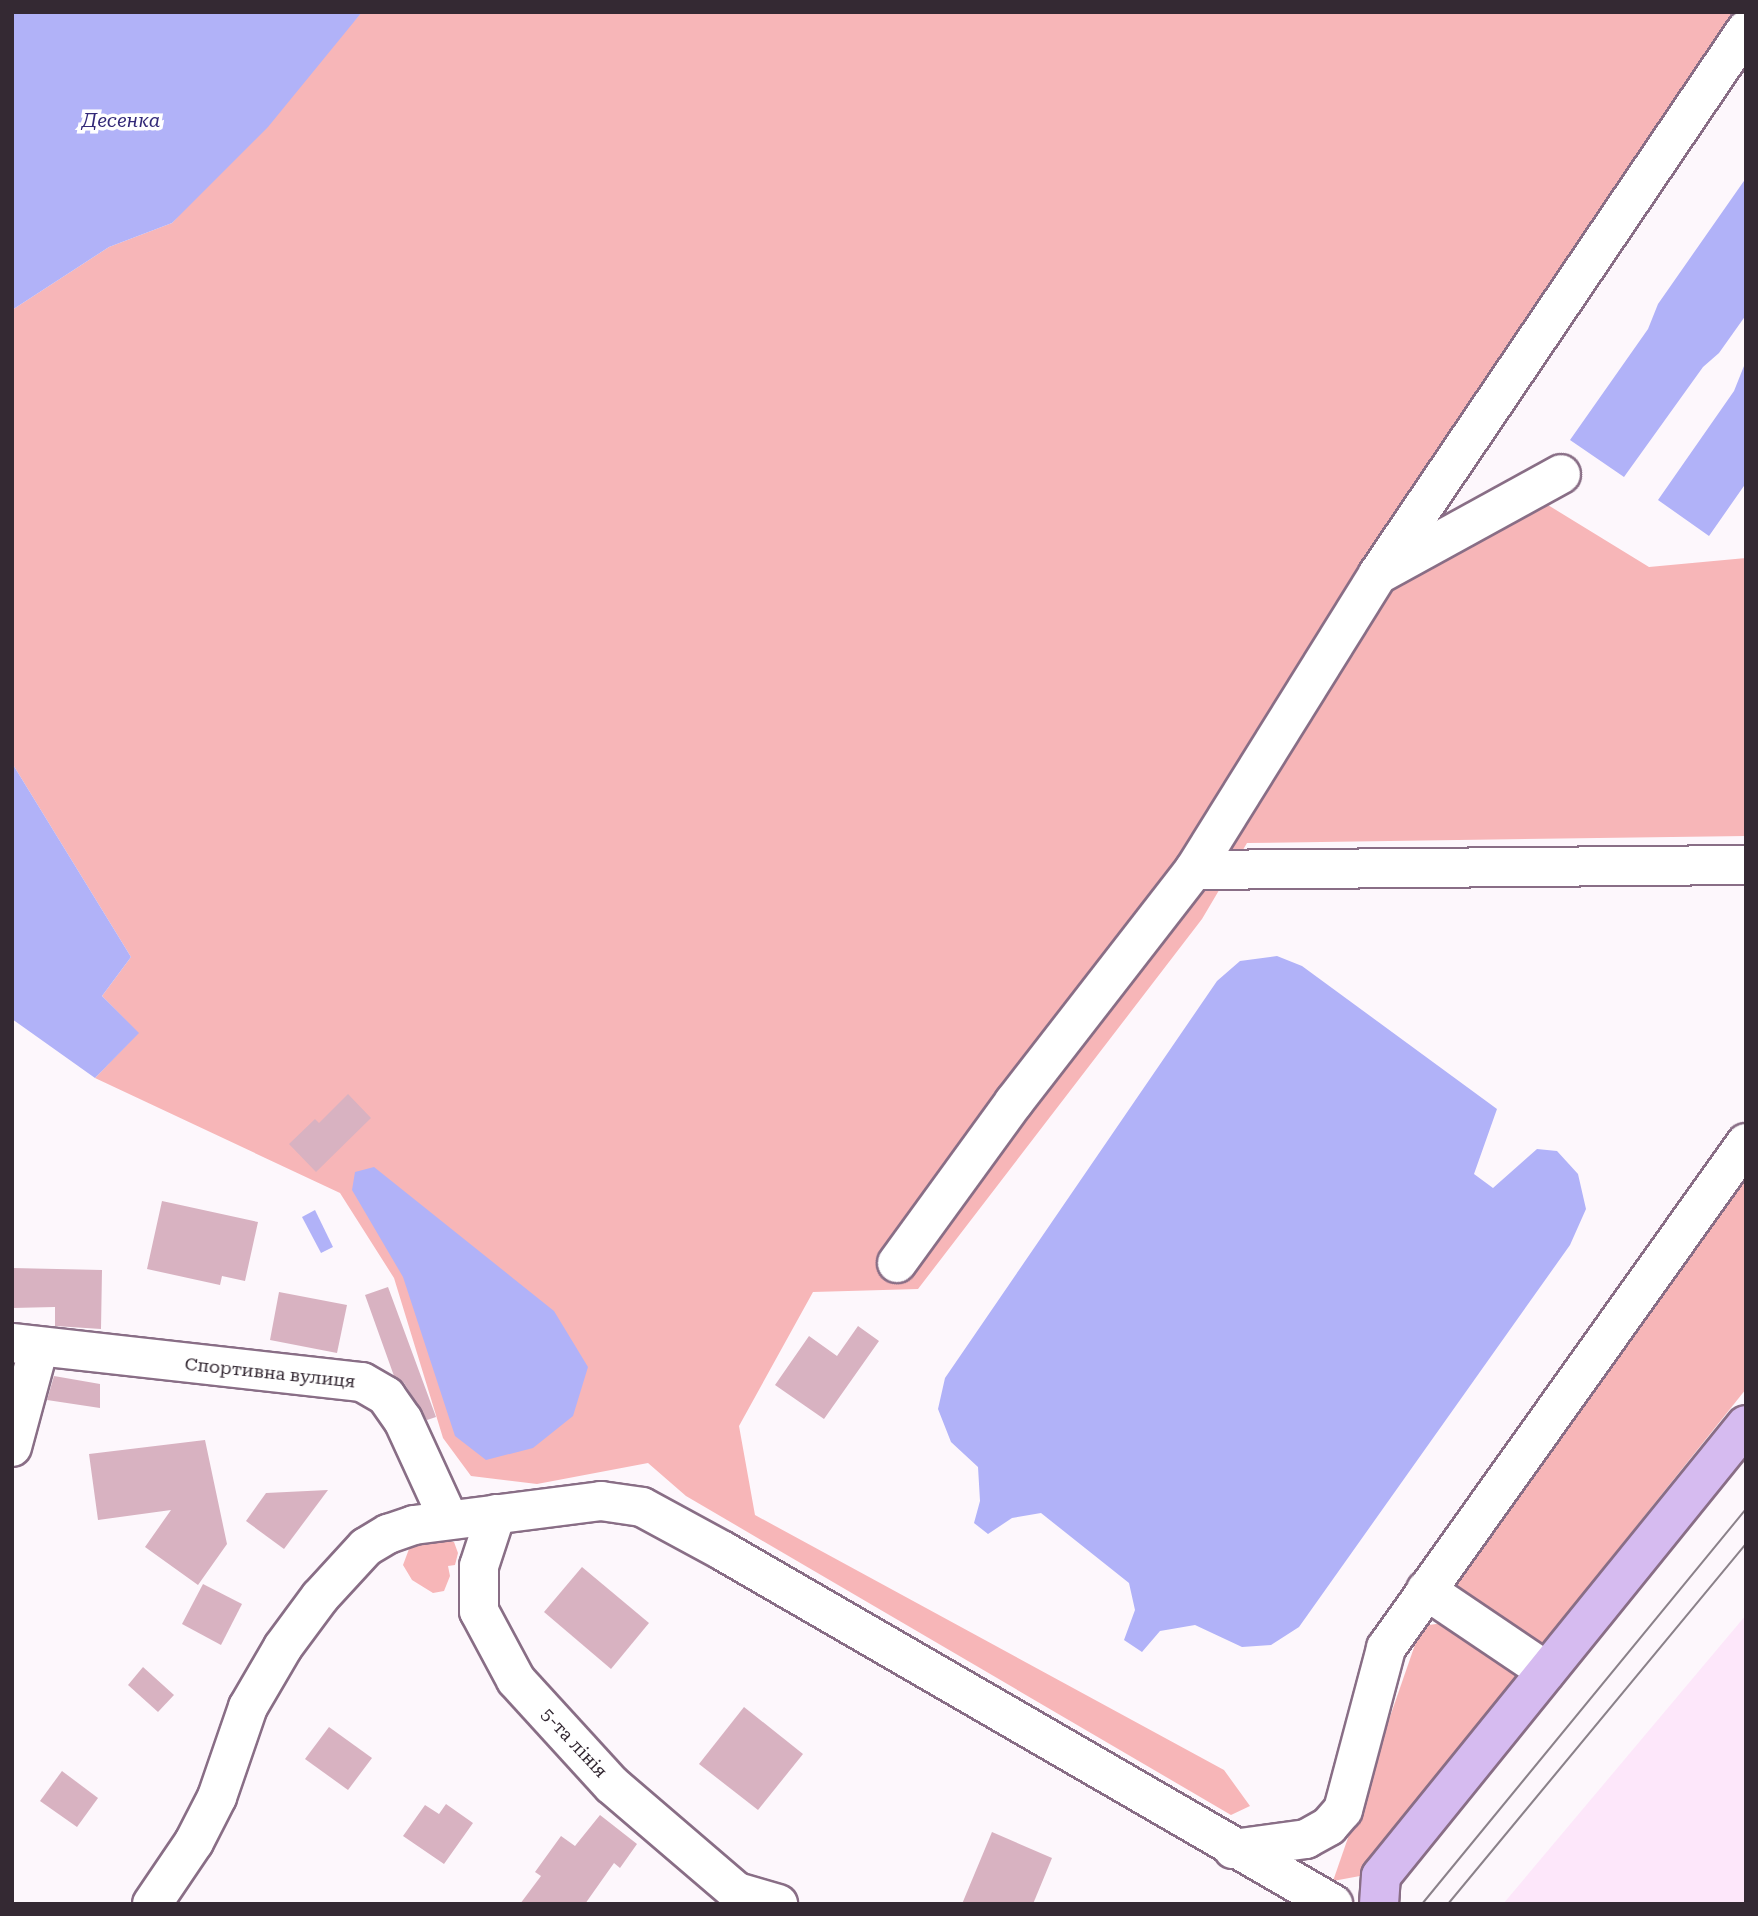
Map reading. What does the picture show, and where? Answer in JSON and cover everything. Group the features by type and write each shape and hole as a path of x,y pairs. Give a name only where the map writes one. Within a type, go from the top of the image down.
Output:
{"main road":[{"path":"1378,1904 1381,1876 1746,1425"}],"street":[{"path":"897,1263 1014,1102 1194,870 1378,574 1746,30"},
{"path":"1378,574 1561,474"},
{"path":"1194,870 1746,865"},
{"path":"1233,1849 1306,1839 1329,1826 1343,1810 1385,1648 1746,1143"},
{"path":"12,1447 26,1345"},
{"name":"Спортивна вулиця","path":"26,1345 362,1382 386,1396 403,1420 449,1520"},
{"path":"152,1904 194,1842 217,1797 248,1707 284,1647 320,1597 356,1555 388,1534 449,1520 580,1502 642,1507 1233,1849 1333,1904"},
{"name":"5-та лінія","path":"496,1514 479,1566 479,1611 516,1680 612,1784 735,1898 778,1904"},
{"path":"1426,1590 1546,1671"}],"shaded area":[{"path":"362,12 1746,12 1402,579 1543,502 1649,567 1746,558 1746,836 1247,843 1202,919 918,1289 813,1292 739,1426 755,1515 1224,1770 1250,1806 1231,1815 686,1496 648,1463 537,1484 471,1476 443,1438 394,1278 340,1193 95,1078 138,1033 102,996 131,957 12,763 12,310 109,247 172,223"},
{"path":"1746,1164 1746,1389 1538,1649 1453,1591 1449,1573"},
{"path":"428,1537 454,1542 458,1553 455,1565 448,1566 450,1576 444,1591 433,1593 412,1580 403,1565 409,1549"},
{"path":"1746,1615 1746,1904 1503,1904"},
{"path":"1449,1622 1510,1664 1516,1675 1511,1688 1360,1876 1333,1881 1418,1636 1429,1625"}],"water":[{"name":"Десенка","path":"12,12 362,12 268,127 172,223 109,247 12,310"},
{"path":"1746,178 1746,315 1719,353 1703,367 1624,477 1570,440 1648,329 1658,304"},
{"path":"1746,361 1746,483 1709,536 1658,500 1734,391"},
{"path":"12,763 131,957 102,996 139,1033 95,1078 12,1019"},
{"path":"1277,956 1302,966 1497,1109 1474,1174 1493,1188 1537,1149 1557,1151 1578,1174 1586,1209 1570,1245 1299,1627 1271,1645 1242,1647 1195,1625 1160,1631 1142,1652 1124,1640 1135,1610 1129,1583 1041,1513 1012,1518 988,1534 974,1523 980,1501 978,1467 951,1442 938,1409 945,1378 1217,981 1240,961"},
{"path":"374,1167 554,1311 588,1367 573,1416 533,1448 486,1460 455,1436 403,1277 352,1190 355,1172"},
{"path":"315,1210 333,1247 321,1253 302,1217"}],"building":[{"path":"348,1094 371,1118 316,1172 289,1144 315,1119 319,1123"},
{"path":"162,1201 258,1222 245,1281 222,1276 220,1285 147,1269"},
{"path":"12,1268 102,1270 101,1329 55,1326 55,1307 12,1308"},
{"path":"388,1287 436,1417 427,1420 404,1383 394,1376 365,1295"},
{"path":"279,1292 347,1305 337,1353 270,1340"},
{"path":"858,1326 879,1341 824,1419 775,1385 809,1336 837,1356"},
{"path":"54,1376 100,1384 100,1408 47,1400"},
{"path":"205,1440 227,1544 198,1585 145,1547 171,1510 98,1520 89,1454"},
{"path":"328,1490 284,1549 246,1521 266,1493"},
{"path":"582,1567 649,1623 611,1669 544,1612"},
{"path":"203,1584 242,1604 221,1645 182,1624"},
{"path":"143,1667 174,1695 158,1712 128,1685"},
{"path":"744,1707 803,1754 758,1810 699,1764"},
{"path":"329,1727 372,1758 348,1790 305,1759"},
{"path":"62,1771 98,1798 77,1827 40,1801"},
{"path":"446,1804 473,1823 444,1864 403,1836 425,1805 439,1814"},
{"path":"600,1815 637,1844 620,1868 614,1863 585,1904 520,1904 541,1876 535,1872 561,1836 575,1846"},
{"path":"992,1832 1052,1858 1033,1904 962,1904"}],"tram line":[{"path":"1422,1904 1746,1509"},
{"path":"1448,1904 1746,1544"}]}
